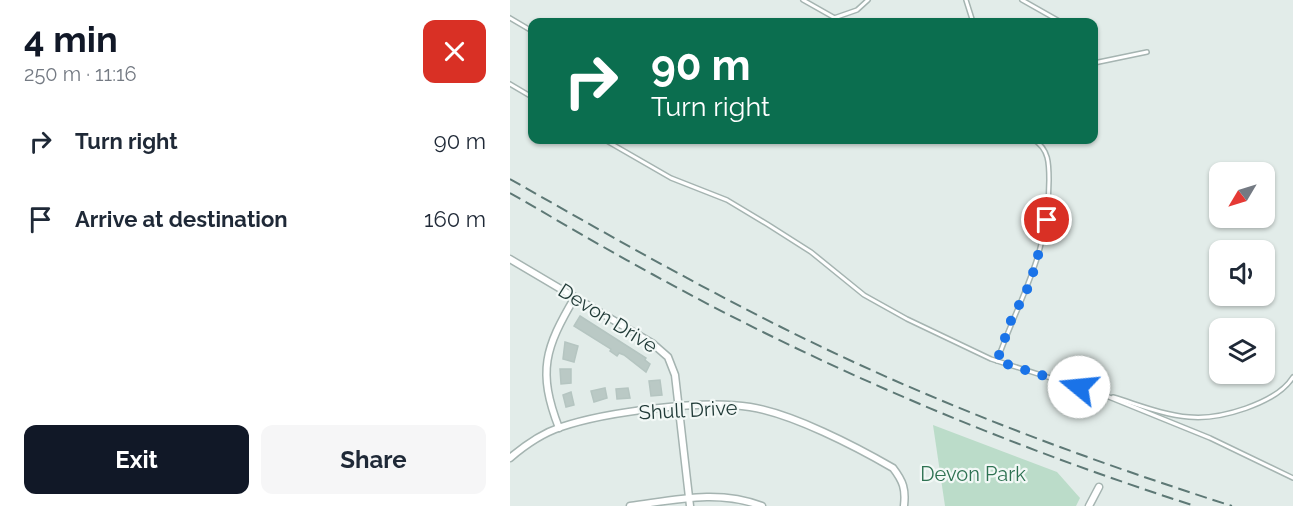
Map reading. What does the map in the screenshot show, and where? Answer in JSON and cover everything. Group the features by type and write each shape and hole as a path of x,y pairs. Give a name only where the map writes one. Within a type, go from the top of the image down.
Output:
{"street":[{"name":"Devon Drive","path":"510,259 663,351 672,366 690,502"},
{"path":"558,428 550,405 546,376 548,349 575,297"},
{"name":"Shull Drive","path":"510,458 558,428 593,418 678,406 724,404 750,407 790,419 893,468 902,481 906,493 904,506"},
{"path":"1089,506 1099,487"},
{"path":"630,506 690,502 730,496 762,506"}],"lane":[{"path":"803,0 834,18 857,10 868,0"},
{"path":"966,0 972,18"},
{"path":"1022,0 1054,18"},
{"path":"510,18 528,29"},
{"path":"1098,62 1147,52"},
{"path":"510,84 528,95"},
{"path":"612,144 671,178 717,196 757,218 811,252 864,295 936,333 997,361 1169,414 1197,418 1262,403 1279,392 1293,377"},
{"path":"997,361 1014,312 1024,298 1046,229 1049,161 1039,144"},
{"path":"1079,387 1210,438 1293,478"}],"green space":[{"name":"Devon Park","path":"933,425 1057,472 1080,498 1076,506 945,506"}],"building":[{"path":"580,316 646,358 645,360 650,364 646,372 624,355 619,353 617,356 610,351 611,349 574,326"},
{"path":"565,342 578,346 574,362 563,359"},
{"path":"560,369 571,369 571,383 561,384"},
{"path":"660,380 662,395 651,396 649,381"},
{"path":"605,388 607,398 594,402 591,391"},
{"path":"628,388 630,398 617,399 616,389"},
{"path":"571,392 574,405 566,407 563,395"}],"railway":[{"path":"510,179 685,277 846,359 954,406 1064,449 1232,506"},
{"path":"510,193 717,309 850,373 1055,458 1195,506"}],"route":[{"path":"1047,220 1041,252 1024,298 1014,312 997,361 1079,387"}]}
